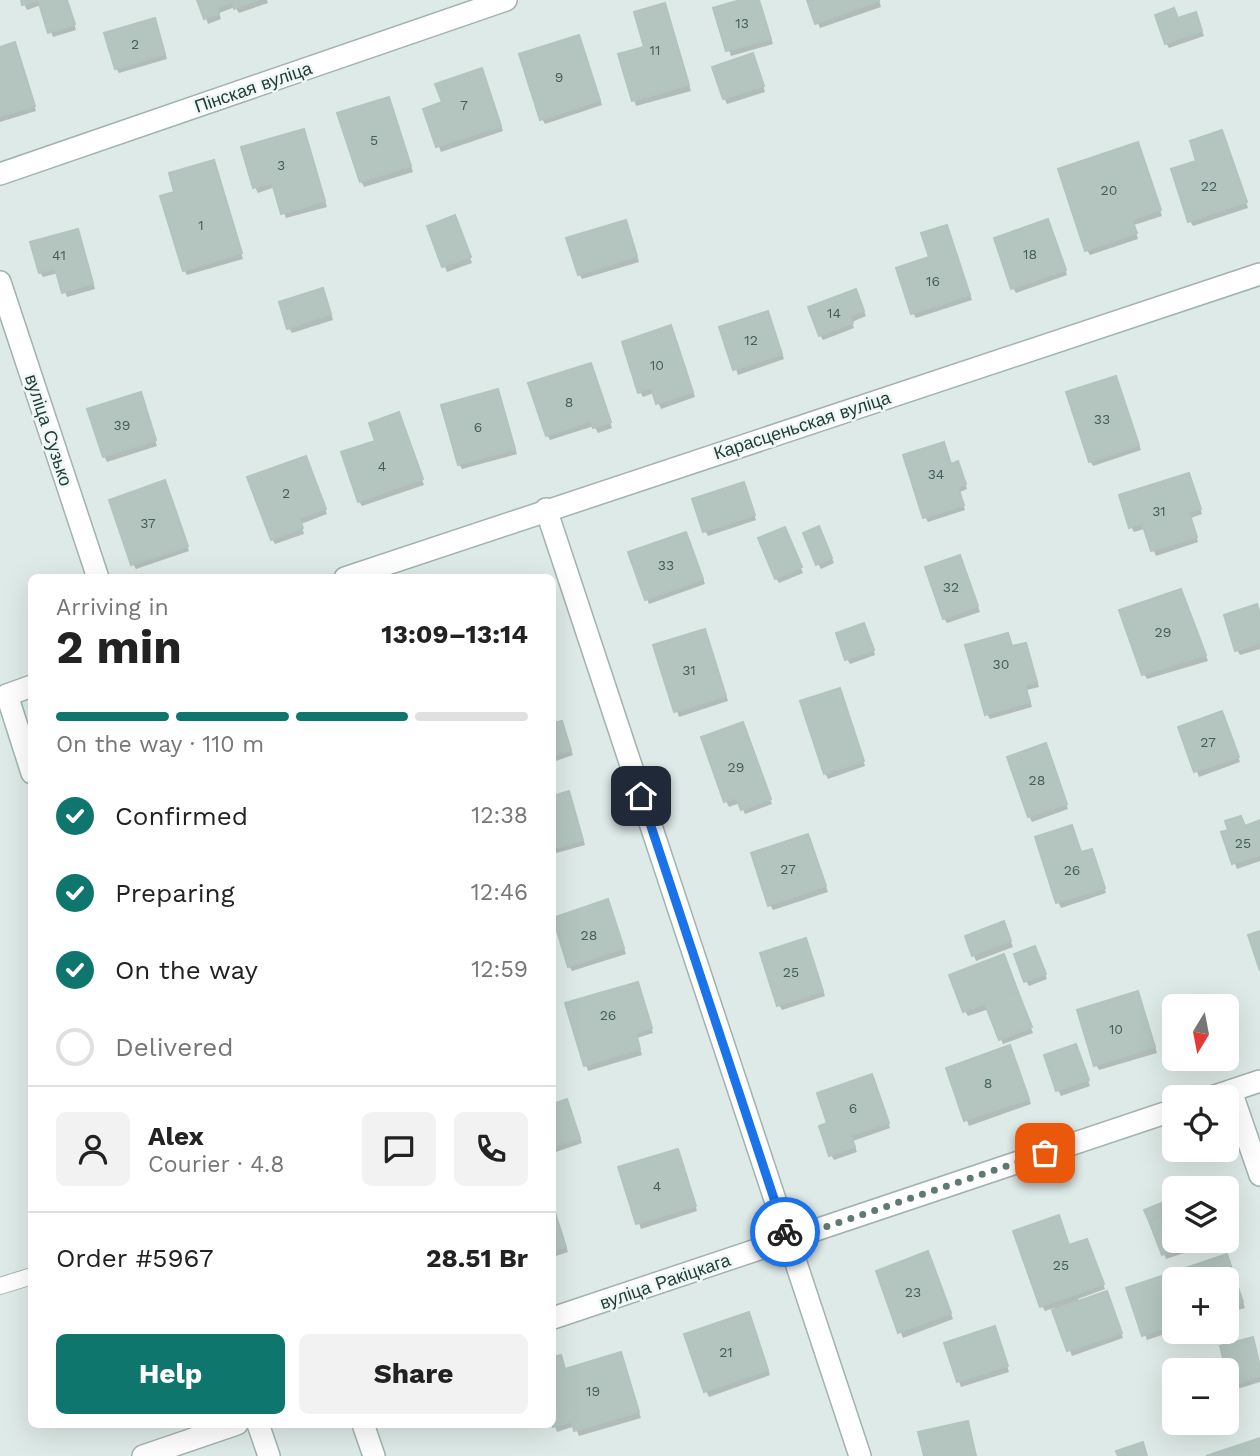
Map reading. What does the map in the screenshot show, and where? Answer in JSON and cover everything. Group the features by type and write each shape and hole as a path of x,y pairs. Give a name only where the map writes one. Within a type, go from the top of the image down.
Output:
{"street":[{"name":"Пінская вуліца","path":"0,174 506,0"},
{"name":"Карасценьская вуліца","path":"357,574 1260,274"},
{"name":"вуліца Сузько","path":"0,282 97,574"},
{"path":"546,509 860,1456"},
{"path":"28,687 7,695 28,761"},
{"path":"1239,1088 1260,1081"},
{"name":"вуліца Ракіцкага","path":"556,1317 1162,1114"},
{"path":"1239,1131 1260,1175"},
{"path":"143,1456 225,1428"},
{"path":"259,1428 269,1456"},
{"path":"364,1428 374,1456"}],"lane":[{"path":"0,1286 28,1277"}],"building":[{"path":"21,0 38,0 38,1 22,5"},
{"path":"38,0 67,0 75,24 48,33"},
{"path":"197,0 258,0 234,9 232,2 217,8 219,14 204,19"},
{"path":"740,0 759,0 771,39 726,51 713,8"},
{"path":"807,0 879,0 879,1 815,24"},
{"path":"665,3 689,85 632,101 618,54 644,47 634,12"},
{"path":"1174,8 1178,18 1196,12 1202,31 1165,44 1155,15"},
{"path":"155,18 165,54 115,69 104,33"},
{"path":"579,35 600,100 540,120 519,54"},
{"path":"15,42 35,106 0,116 0,47"},
{"path":"753,53 764,86 723,99 712,67"},
{"path":"482,68 501,126 436,147 423,109 442,102 435,84"},
{"path":"389,97 411,166 360,182 337,113"},
{"path":"304,129 325,201 281,214 272,183 253,188 241,147"},
{"path":"1222,130 1247,202 1188,222 1171,169 1196,161 1190,141"},
{"path":"1138,142 1161,210 1132,220 1137,233 1085,251 1058,169"},
{"path":"214,160 242,253 183,271 160,196 174,192 169,173"},
{"path":"455,215 471,257 442,267 427,226"},
{"path":"1048,219 1066,270 1011,289 994,238"},
{"path":"626,220 637,256 578,275 566,238"},
{"path":"947,225 970,295 911,314 896,268 929,257 921,233"},
{"path":"78,229 93,283 62,293 55,268 39,273 30,242"},
{"path":"323,288 331,314 287,329 279,302"},
{"path":"856,289 864,311 850,316 853,323 819,336 808,307"},
{"path":"768,311 782,354 733,370 719,327"},
{"path":"671,325 693,392 656,404 651,388 638,393 622,342"},
{"path":"591,363 611,422 593,428 591,421 546,436 528,383"},
{"path":"1116,376 1139,445 1089,462 1066,392"},
{"path":"498,389 515,449 458,465 441,405"},
{"path":"141,392 156,440 103,457 87,409"},
{"path":"399,412 423,479 358,502 341,452 375,441 369,423"},
{"path":"944,442 951,464 958,461 966,484 958,487 964,505 923,518 903,455"},
{"path":"306,456 326,509 299,518 303,528 271,540 247,477"},
{"path":"1189,473 1201,509 1189,512 1197,537 1151,551 1142,523 1129,528 1119,495"},
{"path":"165,480 188,546 131,565 109,500"},
{"path":"744,482 755,515 703,532 692,499"},
{"path":"819,526 832,558 816,565 803,533"},
{"path":"785,527 802,567 775,579 758,538"},
{"path":"686,532 703,579 645,600 628,552"},
{"path":"960,555 978,606 943,619 925,567"},
{"path":"1181,589 1206,655 1142,675 1119,610"},
{"path":"1257,604 1260,614 1260,643 1235,651 1224,615"},
{"path":"864,623 874,650 845,660 836,633"},
{"path":"705,629 726,696 674,712 653,645"},
{"path":"1008,633 1012,646 1026,643 1037,682 1025,685 1030,702 985,715 965,645"},
{"path":"840,688 864,761 824,774 800,701"},
{"path":"1222,711 1239,757 1194,772 1178,727"},
{"path":"562,721 571,750 556,755 556,722"},
{"path":"743,722 771,799 741,810 736,798 724,802 701,737"},
{"path":"1046,743 1067,804 1028,817 1007,757"},
{"path":"569,791 583,840 556,848 556,795"},
{"path":"1241,816 1245,826 1260,820 1260,855 1232,864 1221,832 1228,830 1225,821"},
{"path":"1072,825 1081,852 1092,849 1105,888 1056,903 1035,837"},
{"path":"808,834 826,886 768,906 751,853"},
{"path":"608,899 624,948 568,967 556,928 556,917"},
{"path":"1004,921 1011,941 972,956 965,936"},
{"path":"1260,931 1260,971 1248,935"},
{"path":"806,938 823,991 777,1006 760,953"},
{"path":"1035,946 1046,974 1024,982 1014,954"},
{"path":"1004,954 1018,992 963,1012 949,975"},
{"path":"638,982 652,1028 636,1033 640,1049 584,1066 565,1003"},
{"path":"1138,991 1155,1047 1094,1066 1077,1010"},
{"path":"1018,992 1032,1027 999,1040 985,1004"},
{"path":"1076,1044 1089,1080 1056,1091 1044,1055"},
{"path":"1010,1045 1029,1099 964,1121 946,1068"},
{"path":"872,1074 889,1123 851,1135 855,1147 829,1156 819,1126 827,1123 817,1093"},
{"path":"567,1099 580,1138 556,1146 556,1103"},
{"path":"678,1149 696,1206 636,1224 618,1167"},
{"path":"1162,1203 1162,1216 1149,1221 1144,1210"},
{"path":"556,1215 566,1247 556,1250"},
{"path":"1059,1215 1069,1245 1087,1239 1104,1284 1040,1307 1013,1231"},
{"path":"1162,1216 1162,1253 1167,1253 1162,1255 1149,1221"},
{"path":"928,1251 951,1313 898,1333 876,1271"},
{"path":"1227,1254 1231,1267 1188,1267"},
{"path":"1162,1276 1162,1329 1142,1336 1126,1288"},
{"path":"1107,1291 1122,1333 1067,1351 1052,1310"},
{"path":"749,1312 768,1370 704,1392 684,1334"},
{"path":"995,1326 1008,1366 957,1382 944,1343"},
{"path":"1253,1337 1260,1376 1239,1383 1239,1358 1223,1358 1220,1346 1239,1344 1239,1341"},
{"path":"621,1352 639,1412 574,1431 572,1422 556,1426 556,1356 561,1355 565,1369"},
{"path":"968,1421 976,1456 924,1456 918,1432"},
{"path":"1260,1438 1260,1456 1206,1456"},
{"path":"1143,1442 1147,1456 1118,1456 1116,1451"}],"way so far":[{"path":"785,1232 787,1240 1045,1153"}],"route":[{"path":"641,796 785,1232"}]}
